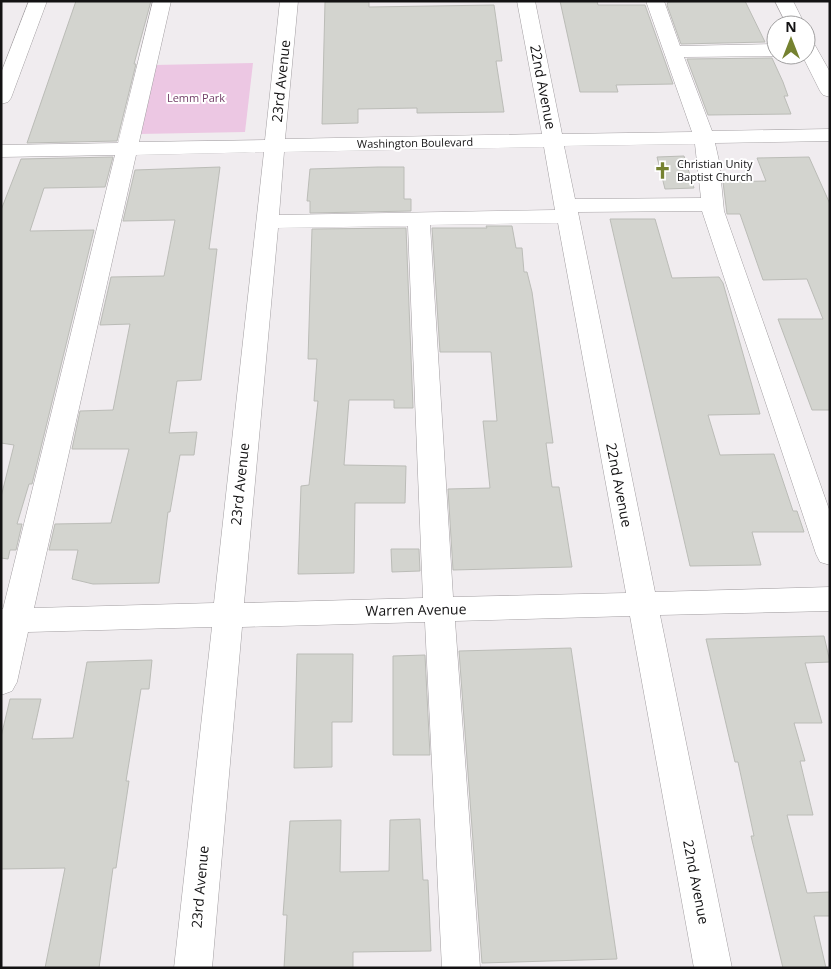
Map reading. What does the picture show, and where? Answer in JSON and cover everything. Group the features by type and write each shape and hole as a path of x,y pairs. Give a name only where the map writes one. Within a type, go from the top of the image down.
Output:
{"street":[{"path":"1,98 38,1"},
{"path":"1,682 9,621 128,149 162,1"},
{"name":"23rd Avenue","path":"192,968 289,1"},
{"name":"22nd Avenue","path":"526,1 713,968"},
{"path":"655,1 704,138 709,161 712,204 830,554"},
{"path":"784,1 791,15"},
{"path":"816,48 830,49"},
{"path":"673,52 766,50"},
{"path":"816,65 830,91"},
{"name":"Washington Boulevard","path":"1,152 830,135"},
{"path":"266,222 419,219 712,204"},
{"path":"419,219 439,610 461,968"},
{"name":"Warren Avenue","path":"9,621 830,599"}],"green space":[{"name":"Lemm Park","path":"253,63 245,132 139,134 154,65"}],"building":[{"path":"76,1 151,1 134,64 136,64 117,141 27,143"},
{"path":"560,1 597,1 598,5 645,5 673,84 616,85 618,92 580,92"},
{"path":"745,1 765,42 681,44 667,5 668,2"},
{"path":"325,2 369,2 369,7 494,5 502,61 496,61 504,112 417,113 417,108 358,109 358,123 322,124"},
{"path":"766,58 766,65 775,65 783,82 788,96 784,96 791,114 708,115 687,59"},
{"name":"Christian Unity Baptist Church","path":"684,156 694,188 665,189 657,157"},
{"path":"113,157 105,187 44,188 30,231 94,230 32,484 29,484 17,524 22,524 16,550 10,550 8,559 1,558 1,497 14,445 1,443 1,210 21,159"},
{"path":"809,157 830,204 830,410 812,410 778,319 823,319 807,279 763,280 740,214 727,214 723,182 766,181 757,158"},
{"path":"220,167 209,249 217,249 201,380 177,381 169,433 197,432 194,455 180,455 170,512 168,512 159,583 93,584 72,579 78,550 49,550 55,524 111,523 129,449 72,449 80,411 113,410 130,324 100,325 111,277 164,276 175,220 123,221 135,170"},
{"path":"404,167 404,199 411,199 411,211 310,213 310,201 307,201 310,169"},
{"path":"610,219 655,219 672,278 719,277 723,283 760,414 708,415 720,455 774,454 793,511 797,511 804,532 752,532 761,565 690,566"},
{"path":"486,226 512,226 516,248 522,248 524,272 527,272 532,292 553,443 546,443 552,487 559,487 572,567 453,570 448,489 490,488 483,421 497,421 491,352 440,352 432,228 487,228"},
{"path":"406,228 413,408 394,408 394,400 349,400 344,465 406,466 405,503 355,503 354,573 298,574 301,486 309,485 318,401 314,401 317,359 308,359 312,229"},
{"path":"391,549 419,549 420,571 392,572"},
{"path":"824,636 830,662 805,663 822,723 794,723 805,761 800,761 813,815 787,815 807,893 830,892 830,916 814,916 826,968 783,968 751,836 754,836 738,762 735,762 706,639"},
{"path":"571,648 617,959 482,963 459,651"},
{"path":"297,654 353,654 352,722 332,722 332,767 294,768"},
{"path":"425,655 430,755 393,755 393,656"},
{"path":"152,660 149,689 141,689 126,781 129,781 116,868 113,868 99,968 45,968 65,868 1,869 1,737 10,699 41,699 32,739 73,738 87,662"},
{"path":"420,819 423,880 428,880 431,951 353,952 353,968 284,968 287,915 283,915 290,821 341,820 340,872 389,871 390,820"}],"place":[{"name":"Christian Unity Baptist Church","path":"663,170"}]}
